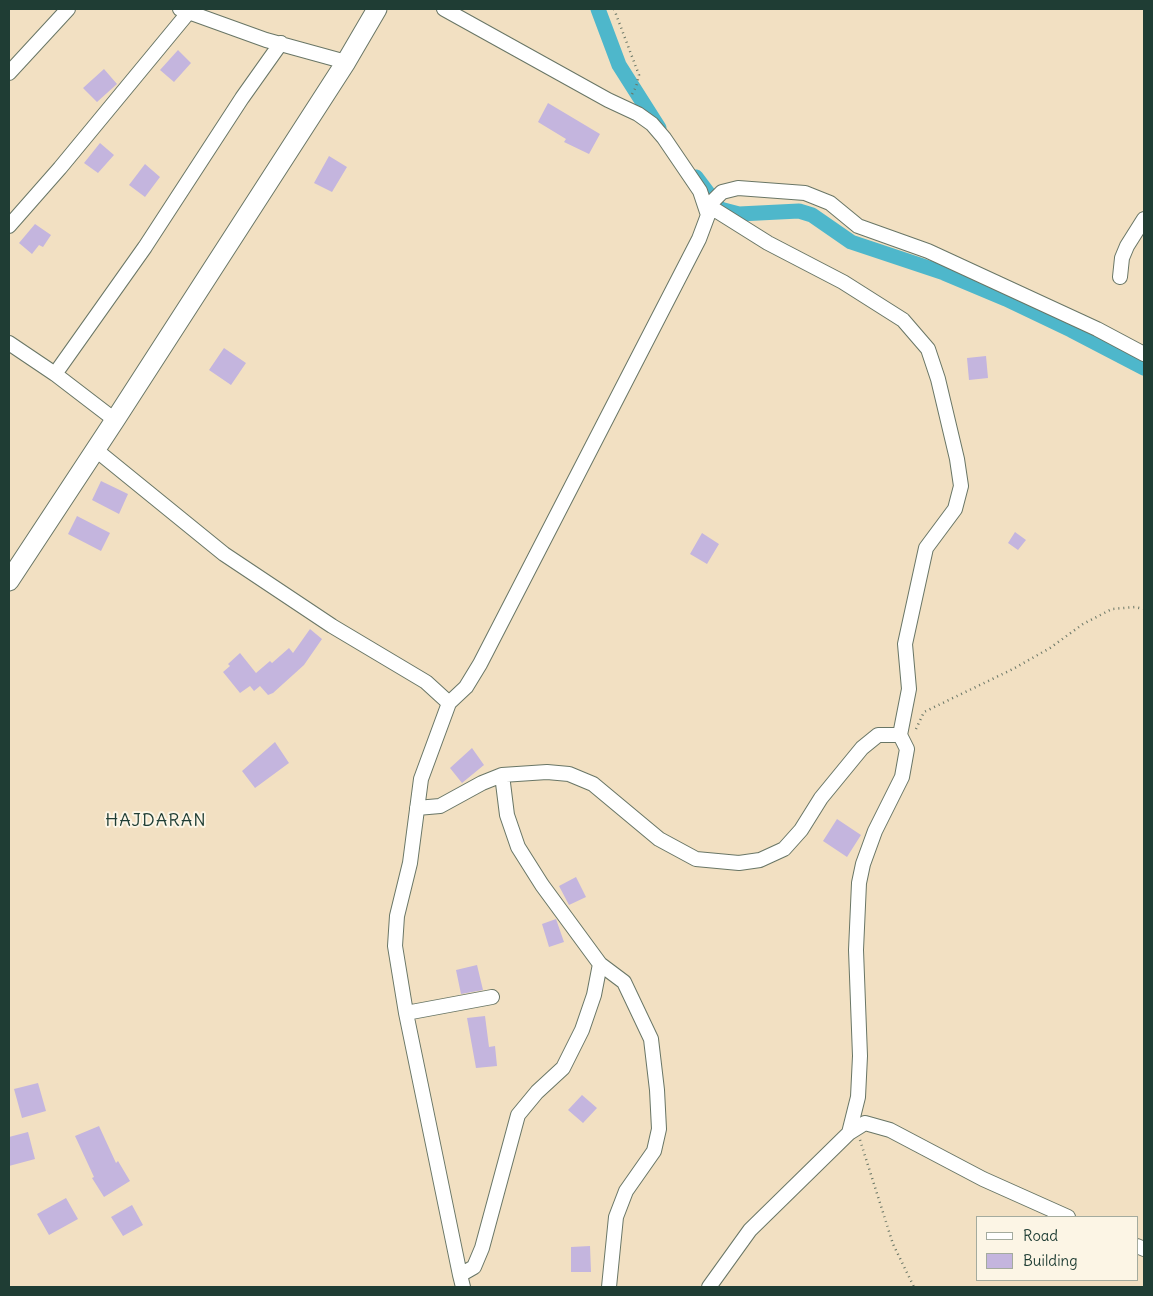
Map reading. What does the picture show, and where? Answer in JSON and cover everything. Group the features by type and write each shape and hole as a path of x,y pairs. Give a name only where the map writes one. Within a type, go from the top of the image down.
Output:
{"main road":[{"path":"9,581 116,420 346,62 377,9"}],"street":[{"path":"9,73 68,9"},
{"path":"444,9 652,124 664,138 700,191 713,202 768,243 843,282 903,320 928,349 938,379 957,459 961,486 955,509 926,548 905,644 908,689 900,735 908,749 902,777 875,832 862,864 859,883 856,950 860,1056 858,1097 853,1130"},
{"path":"9,226 60,168 184,11 346,62"},
{"path":"55,374 145,247 242,98 281,43"},
{"path":"462,1281 397,964 397,916 410,862 421,779 449,702 466,687 480,664 699,239 713,202 738,188 805,193 830,202 858,226 928,251 1097,329 1144,354"},
{"path":"1120,277 1122,258 1127,246 1144,219"},
{"path":"9,343 55,374 116,420"},
{"path":"96,450 224,554 332,626 426,682 449,702"},
{"path":"417,808 440,806 482,783 502,775 547,772 569,774 593,784 660,839 696,859 739,862 760,860 784,849 800,830 821,798 862,748 878,735 900,735"},
{"path":"502,775 507,815 518,846 542,885 600,964 624,982 651,1039 658,1090 659,1129 654,1151 626,1191 616,1217 609,1287"},
{"path":"462,1281 474,1267 482,1248 518,1114 537,1092 563,1068 582,1030 594,995 600,964"},
{"path":"406,1013 492,997"},
{"path":"709,1287 750,1230 853,1130 865,1123 890,1130 983,1179 1066,1216"}],"path":[{"path":"614,9 639,75 636,87 630,96"},
{"path":"908,749 924,712 1013,669 1050,648 1083,624 1112,609 1134,607 1144,609"},
{"path":"853,1130 893,1244 914,1287"}],"building":[{"path":"178,50 191,63 174,82 160,70"},
{"path":"104,69 117,84 97,102 83,88"},
{"path":"548,103 600,134 589,154 564,142 566,139 538,122"},
{"path":"100,143 114,155 98,173 84,163"},
{"path":"329,156 347,167 332,192 314,183"},
{"path":"145,164 160,177 145,197 129,185"},
{"path":"35,224 51,235 43,247 39,245 32,254 19,243"},
{"path":"224,348 246,363 231,385 209,370"},
{"path":"986,356 988,378 969,380 967,358"},
{"path":"101,481 128,494 119,514 92,500"},
{"path":"77,516 110,533 101,551 68,534"},
{"path":"1015,532 1026,540 1018,550 1008,543"},
{"path":"702,533 719,544 707,564 690,554"},
{"path":"310,629 322,639 304,665 273,693 268,695 260,686 254,691 250,686 240,693 223,672 230,666 228,664 240,653 256,673 270,661 272,663 289,648 293,653"},
{"path":"275,742 289,763 255,788 242,771"},
{"path":"472,748 484,765 462,783 450,768"},
{"path":"837,819 861,835 847,857 823,841"},
{"path":"576,877 586,897 569,905 559,886"},
{"path":"556,919 564,942 549,947 542,924"},
{"path":"477,965 483,990 461,994 456,970"},
{"path":"485,1016 489,1047 495,1046 497,1066 476,1068 467,1018"},
{"path":"38,1083 46,1111 22,1118 14,1089"},
{"path":"582,1095 597,1108 583,1123 568,1110"},
{"path":"99,1126 116,1163 118,1161 130,1181 104,1197 92,1178 94,1177 75,1136"},
{"path":"28,1132 35,1159 9,1166 9,1137"},
{"path":"66,1198 78,1219 49,1235 37,1214"},
{"path":"132,1205 143,1225 123,1236 111,1217"},
{"path":"590,1246 591,1272 571,1272 571,1247"}],"waterway":[{"path":"598,9 619,65 659,128"},
{"path":"696,177 720,209 739,214 799,211 812,215 851,242 944,273 1006,299 1144,368"}],"district":[{"name":"HAJDARAN","path":"156,821"}]}
